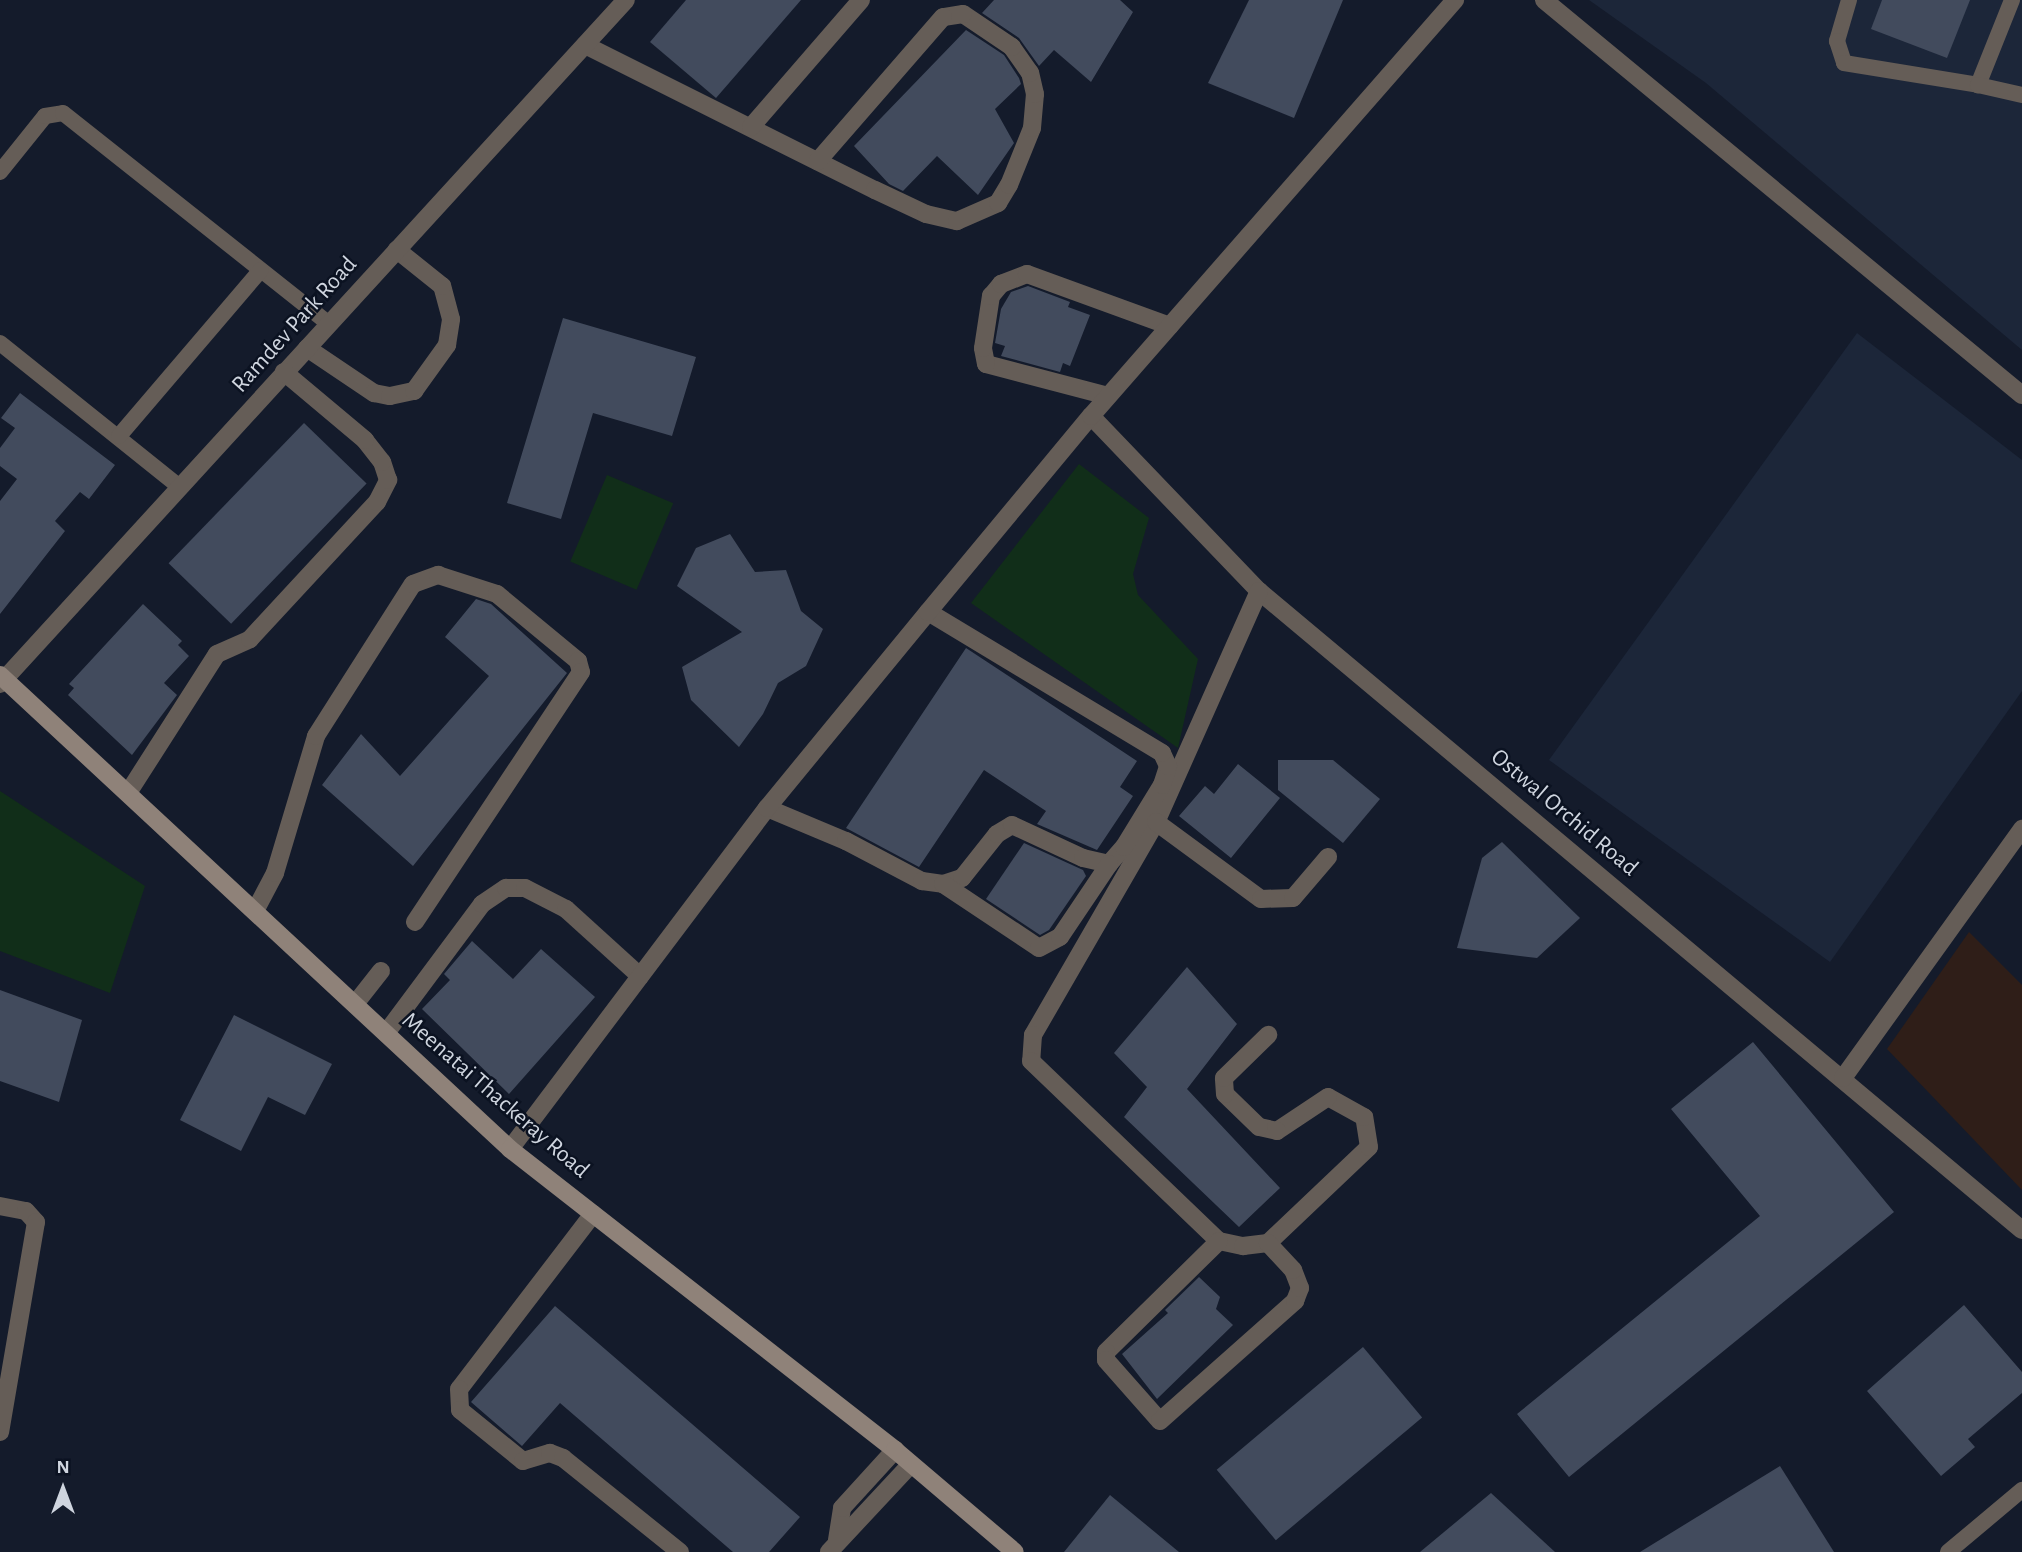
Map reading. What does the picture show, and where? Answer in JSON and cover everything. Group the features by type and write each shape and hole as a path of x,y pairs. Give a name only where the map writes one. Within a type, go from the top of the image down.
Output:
{"street":[{"name":"Ramdev Park Road","path":"2,679 626,0"},
{"path":"751,127 861,0"},
{"path":"510,1149 767,808 928,612 1108,396 1455,0"},
{"path":"1544,0 2022,395"},
{"path":"585,45 818,161 926,214 957,221 998,203 1032,128 1035,94 1030,73 1012,47 963,14 943,17 818,161"},
{"path":"307,348 374,393 390,396 414,391 447,345 451,319 442,286 397,250"},
{"path":"1108,396 986,364 983,348 991,296 1001,284 1027,274 1170,326"},
{"path":"128,793 217,654 250,639 377,502 388,480 382,462 365,440 284,372"},
{"name":"Ostwal Orchid Road","path":"1091,416 1259,591 2022,1230"},
{"path":"255,911 275,873 316,736 412,584 438,575 497,594 578,661 581,672 415,922"},
{"path":"1259,591 1156,822 1033,1035 1031,1061 1219,1241 1243,1246 1268,1243 1369,1147 1364,1117 1328,1097 1277,1131 1259,1127 1225,1094 1224,1078 1268,1035"},
{"path":"767,808 845,841 922,881 943,884 1039,948 1059,937 1109,864 1124,847 1162,785 1168,766 1163,753 928,612"},
{"name":"Meenatai Thackeray Road","path":"2,679 510,1149 895,1450 1015,1552"},
{"path":"1156,822 1261,899 1293,898 1328,857"},
{"path":"943,884 962,878 997,834 1012,825 1083,858 1109,864"},
{"path":"1843,1078 2022,829"},
{"path":"386,1033 482,904 506,888 525,888 566,909 640,976"},
{"path":"355,1004 381,971"},
{"path":"0,1206 26,1211 36,1222 0,1432"},
{"path":"593,1214 459,1389 460,1410 523,1461 550,1453 562,1458 680,1552"},
{"path":"1219,1241 1105,1352 1105,1360 1160,1421 1296,1301 1300,1288 1293,1270 1268,1243"},
{"path":"833,1546 842,1508 895,1450"},
{"path":"833,1546 911,1464"}],"lane":[{"path":"1849,0 1837,41 1844,63 2022,95"},
{"path":"1978,85 2012,0"},
{"path":"0,172 45,116 63,114 329,324"},
{"path":"119,436 261,270"},
{"path":"0,343 180,486"},
{"path":"1948,1552 2022,1490"}],"shaded area":[{"path":"1589,0 2022,0 2022,350 1706,83"},
{"path":"1857,333 2022,460 2022,691 1830,962 1549,760"},
{"path":"1969,932 2022,985 2022,1190 1887,1049"}],"green space":[{"path":"1079,464 1149,518 1133,574 1138,595 1198,659 1178,748 971,603"},
{"path":"607,475 673,503 637,590 570,562"},
{"path":"0,791 145,886 110,993 0,951"}],"building":[{"path":"686,0 801,0 716,98 650,42"},
{"path":"994,0 1120,0 1133,12 1091,82 1054,50 1039,66 1019,38 982,13"},
{"path":"1249,0 1343,0 1294,118 1208,83"},
{"path":"1882,0 1970,0 1947,58 1871,29"},
{"path":"966,30 1004,55 1019,78 1021,84 995,109 1014,143 978,195 937,156 903,191 889,184 854,146"},
{"path":"1028,286 1070,302 1068,307 1090,315 1070,366 1063,363 1060,372 1001,356 1005,346 995,343 1001,309 1011,292"},
{"path":"563,318 696,357 672,436 593,413 561,519 507,503"},
{"path":"20,393 115,465 89,499 80,492 55,521 65,531 0,614 0,501 17,479 0,466 0,448 15,428 1,418"},
{"path":"304,423 367,483 231,624 169,563"},
{"path":"730,534 755,572 786,570 801,611 823,629 806,666 778,683 763,714 739,747 691,700 682,667 742,632 677,586 696,548"},
{"path":"476,599 491,604 567,673 413,866 322,785 361,734 400,776 489,676 445,637"},
{"path":"143,604 182,641 178,645 189,656 164,683 177,695 132,755 68,695 74,688 69,684"},
{"path":"966,648 1137,761 1120,787 1133,796 1097,850 1037,824 1046,811 984,770 919,867 846,828"},
{"path":"1278,760 1333,760 1380,799 1343,843 1278,790"},
{"path":"1238,764 1280,798 1231,858 1179,816 1205,786 1214,794"},
{"path":"1502,842 1580,918 1537,958 1457,948 1482,858"},
{"path":"1024,843 1083,870 1086,876 1049,930 1040,935 986,899"},
{"path":"472,941 513,979 541,949 595,997 509,1094 422,1009 450,980 444,974"},
{"path":"1187,967 1237,1024 1187,1089 1280,1188 1239,1227 1124,1117 1147,1087 1114,1053"},
{"path":"0,990 82,1020 59,1102 0,1081"},
{"path":"234,1015 332,1064 305,1115 268,1097 241,1151 180,1120"},
{"path":"1753,1042 1894,1212 1569,1477 1517,1414 1760,1216 1671,1109"},
{"path":"1199,1277 1220,1297 1216,1309 1233,1325 1157,1399 1122,1354 1168,1313 1165,1310"},
{"path":"1964,1305 2022,1372 2022,1393 1968,1439 1975,1447 1941,1476 1867,1391"},
{"path":"555,1306 800,1517 769,1552 733,1552 560,1403 522,1446 471,1402"},
{"path":"1363,1347 1422,1417 1276,1540 1217,1470"},
{"path":"1780,1466 1834,1552 1640,1552"},
{"path":"1491,1493 1555,1552 1420,1552"},
{"path":"1110,1495 1179,1552 1064,1552"}]}
